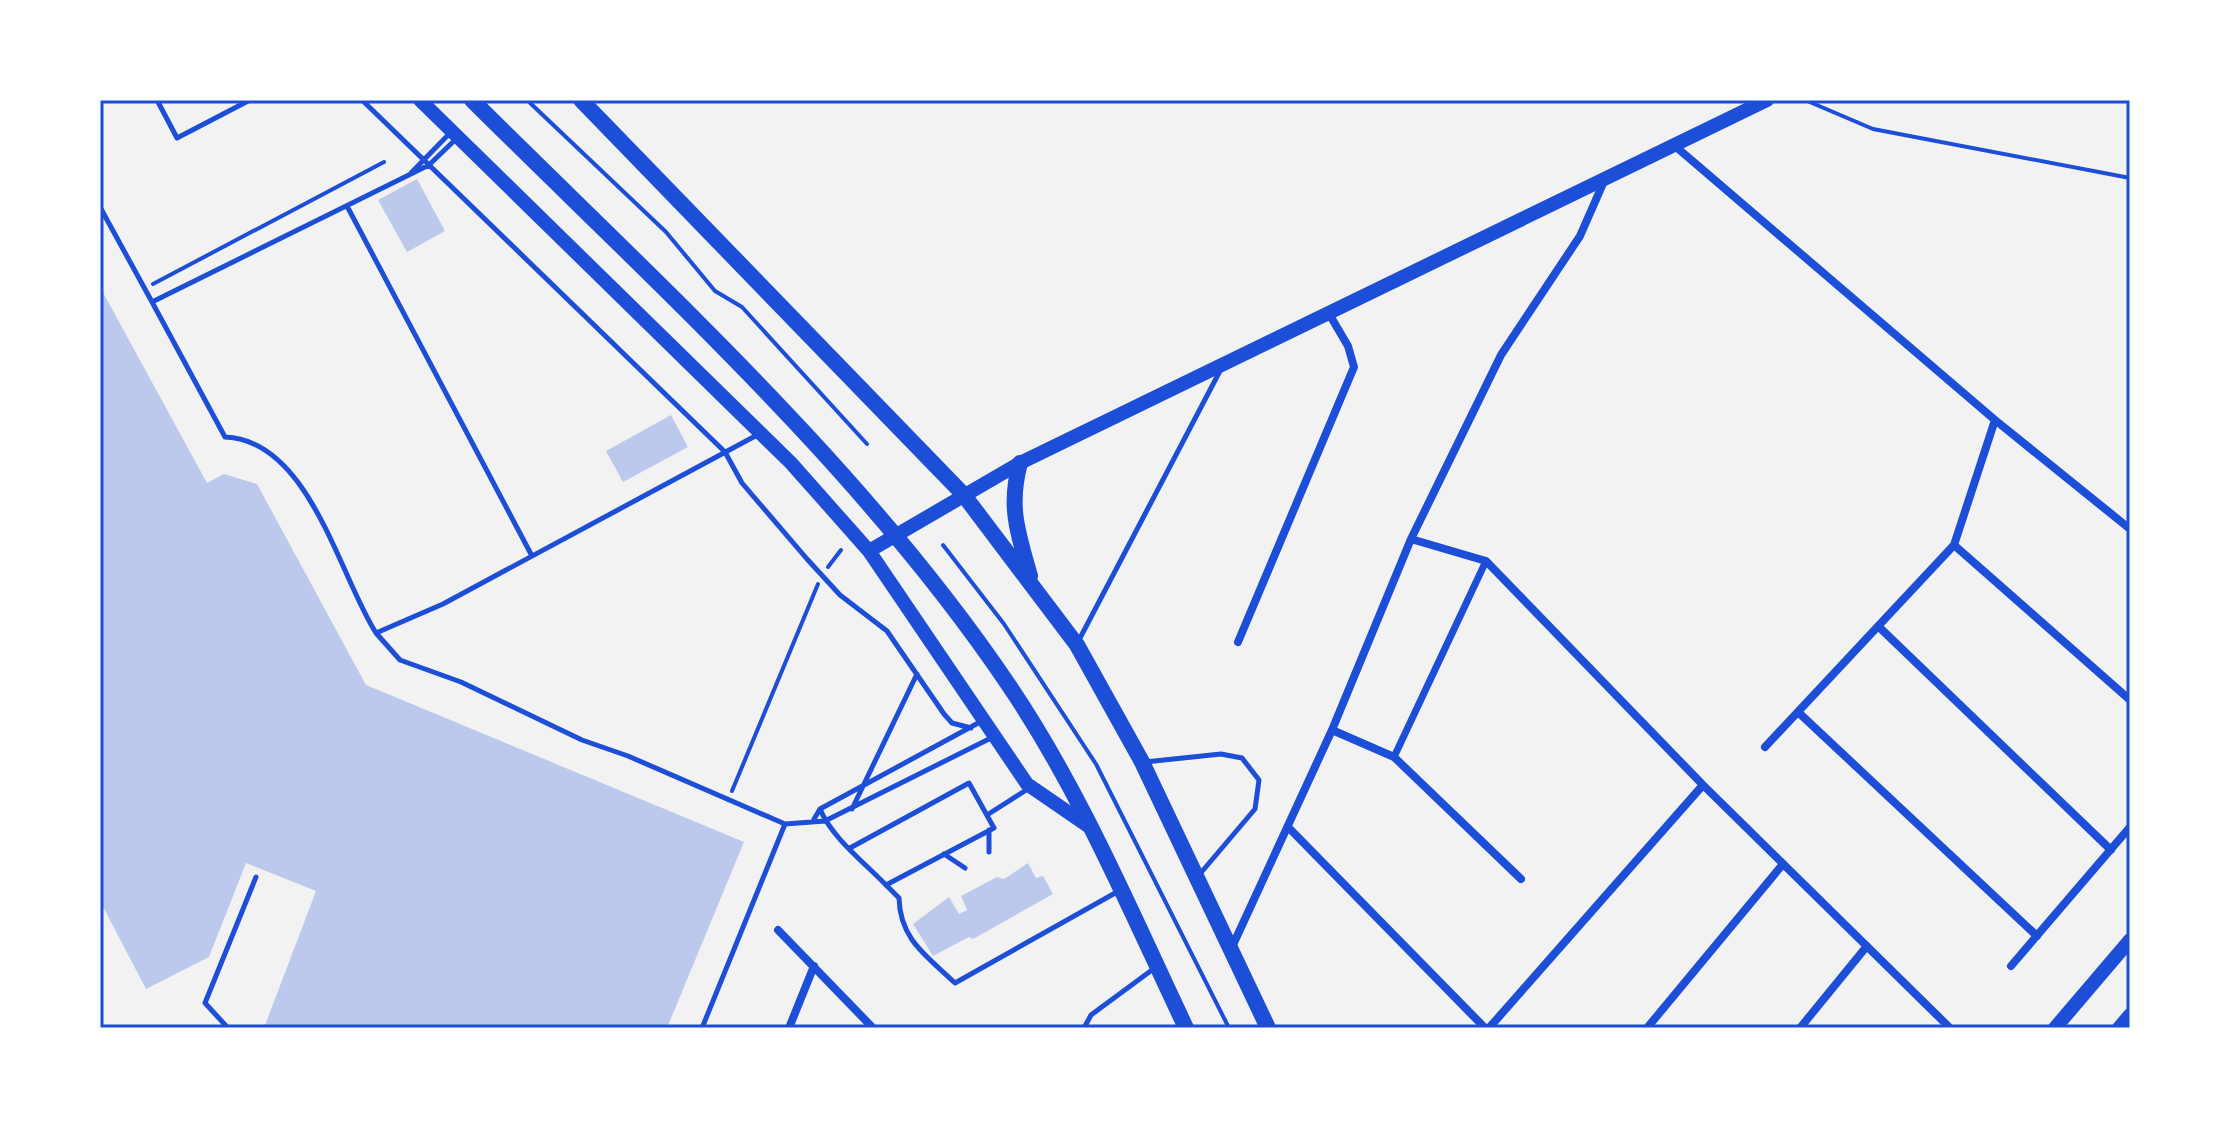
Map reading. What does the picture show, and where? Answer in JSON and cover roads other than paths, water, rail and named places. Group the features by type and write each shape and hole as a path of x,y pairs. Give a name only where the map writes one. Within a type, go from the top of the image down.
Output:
{"main road":[{"path":"420,100 791,463 869,551 1032,787 1091,828"},
{"path":"472,100 719,346 897,534 1009,685 1091,828 1186,1028"},
{"path":"581,100 963,494 1077,645 1142,762 1268,1028"},
{"path":"869,551 1020,463 1767,100"},
{"path":"1020,463 1012,491 1014,517 1032,586"},
{"path":"2055,1028 2130,940"},
{"path":"2119,1028 2130,1015"}],"street":[{"path":"1675,146 1995,420 2130,529"},
{"path":"1232,947 1332,730 1411,539 1501,355 1580,236 1605,178"},
{"path":"1238,642 1354,367 1348,346 1328,312"},
{"path":"1765,747 1954,545 1995,420"},
{"path":"1411,539 1486,561 1703,785 1950,1028"},
{"path":"1954,545 2130,700"},
{"path":"1394,757 1486,561"},
{"path":"1878,626 2111,850"},
{"path":"1798,712 2037,936"},
{"path":"1332,730 1394,757 1521,879"},
{"path":"1288,827 1487,1028 1703,785"},
{"path":"2011,966 2130,827"},
{"path":"1647,1028 1783,864"},
{"path":"778,930 873,1028"},
{"path":"1800,1028 1867,946"},
{"path":"789,1028 814,966"}],"lane":[{"path":"157,100 177,138 250,100"},
{"path":"362,100 725,452 742,483 840,595 887,631 952,723 971,728"},
{"path":"152,302 410,173 426,163 454,135"},
{"path":"347,206 532,556"},
{"path":"100,207 225,437 244,438 291,470 340,557 357,604 376,633 400,660 461,682 582,740 785,824 814,819 825,821 996,736"},
{"path":"1077,645 1224,364"},
{"path":"376,633 443,604 759,434"},
{"path":"852,809 918,673"},
{"path":"814,819 820,809 985,719"},
{"path":"1142,762 1221,754 1242,758 1259,780 1255,809 1198,876"},
{"path":"850,848 969,783 994,828 886,885"},
{"path":"987,815 1032,787"},
{"path":"820,809 825,821 899,898 900,916 907,936 955,983 1120,890"},
{"path":"702,1028 785,824"},
{"path":"989,830 989,852"},
{"path":"944,854 965,868"},
{"path":"228,1028 205,1003 256,877"},
{"path":"1084,1028 1091,1015 1156,966"}]}
